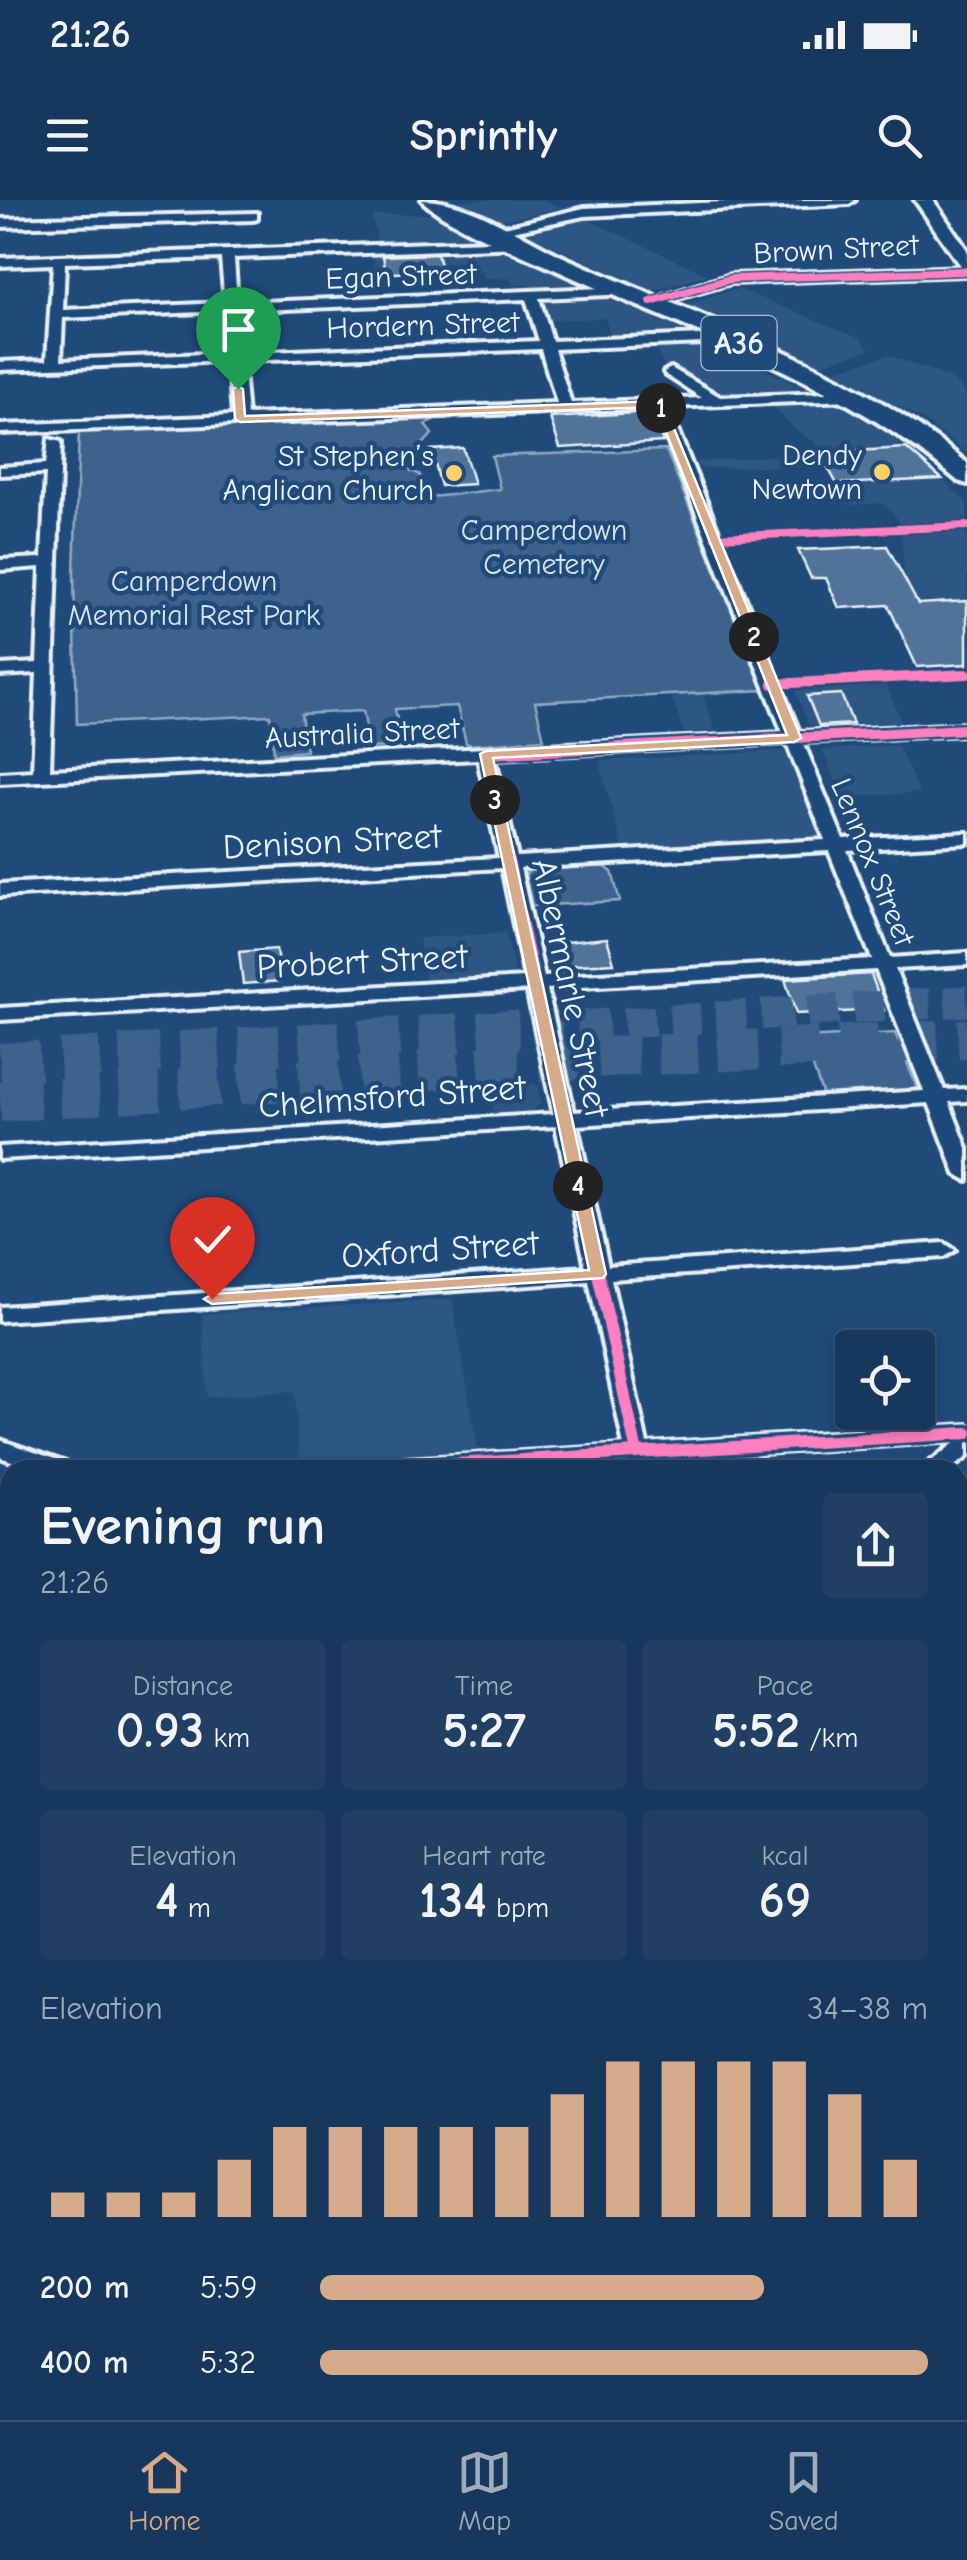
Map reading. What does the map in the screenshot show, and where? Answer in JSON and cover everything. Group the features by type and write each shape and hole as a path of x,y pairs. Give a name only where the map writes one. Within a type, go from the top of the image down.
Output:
{"highway":[{"name":"A36","path":"433,200 519,244 852,396 926,441 967,476"}],"street":[{"path":"197,200 198,254"},
{"path":"252,200 254,234"},
{"path":"494,231 584,212 849,200"},
{"path":"924,200 967,269"},
{"path":"0,223 198,218 254,234 519,244"},
{"path":"0,262 227,254 254,234"},
{"path":"227,254 240,419"},
{"path":"54,364 59,260"},
{"name":"Brown Street","path":"651,302 730,280 967,269"},
{"name":"Egan Street","path":"58,314 626,292"},
{"path":"532,296 565,407"},
{"name":"Hordern Street","path":"0,366 729,338"},
{"path":"670,372 717,401"},
{"path":"0,429 852,396"},
{"name":"Lennox Street","path":"660,404 967,1174"},
{"path":"41,776 54,442"},
{"path":"0,471 53,468"},
{"path":"0,564 50,562"},
{"path":"0,670 46,668"},
{"name":"Australia Street","path":"0,778 967,729"},
{"name":"Albermarle Street","path":"486,754 639,1460"},
{"name":"Denison Street","path":"0,890 967,838"},
{"name":"Probert Street","path":"0,1014 967,959"},
{"name":"Chelmsford Street","path":"0,1153 967,1095"},
{"name":"Oxford Street","path":"0,1314 944,1250"},
{"path":"650,1460 967,1432"},
{"path":"0,1448 33,1460"}],"shaded area":[{"path":"460,200 545,200 561,208 499,221"},
{"path":"431,214 485,242 378,245 372,215"},
{"path":"582,217 708,275 653,291 523,233"},
{"path":"505,248 592,290 526,293 527,285 513,286 510,278 484,279 483,272 473,272 471,264 455,262 444,262 442,272 377,276 372,252"},
{"path":"739,289 861,338 870,349 818,365 686,304"},
{"path":"606,297 695,336 612,340 605,318 548,320 541,299"},
{"path":"711,344 813,393 718,396 666,368 654,346"},
{"path":"888,355 951,378 963,391 967,396 967,453 925,421 832,371"},
{"path":"832,402 867,420 922,460 967,503 967,601 917,601 905,578 900,524 894,514 882,503 848,505 826,466 700,468 697,462 820,452 816,443 796,430 772,405"},
{"path":"886,685 902,722 809,726 795,690"},
{"path":"702,693 715,731 684,733 671,695"},
{"path":"898,745 919,793 842,797 822,750"},
{"path":"779,751 790,754 821,839 623,849 599,761"},
{"path":"506,933 515,975 426,980 419,938"},
{"path":"537,1084 541,1104 529,1112 494,1113 488,1086"},
{"path":"452,1299 478,1450 299,1460 295,1391 207,1397 202,1314"}],"green space":[{"name":"Camperdown Memorial Rest Park","path":"427,415 433,420 425,425 432,434 419,449 404,454 411,471 419,474 426,485 417,494 424,498 500,489 492,456 666,450 764,690 535,702 544,739 471,745 466,743 457,706 395,709 402,746 370,748 363,711 301,714 306,751 274,754 270,715 77,724 74,573 79,431"},
{"path":"604,866 612,872 620,901 532,906 525,875 530,870"},
{"path":"895,1033 918,1090 823,1096 803,1038"}],"building":[{"path":"437,254 442,272 386,273 383,256"},
{"path":"652,412 663,442 560,448 550,418"},
{"name":"St Stephen’s Anglican Church","path":"463,448 474,484 441,486 431,450"},
{"name":"Dendy Newtown","path":"906,448 942,479 837,484 820,453"},
{"path":"887,546 918,604 967,601 967,664 917,667 888,605 839,608 826,578 811,578 798,550"},
{"path":"841,694 853,724 819,726 807,696"},
{"path":"607,938 614,963 558,966 553,943"},
{"path":"276,949 280,981 243,984 239,952"},
{"path":"871,974 884,1010 796,1014 785,979"}],"tunnel":[{"path":"486,1032 967,1001"},
{"path":"0,1063 525,1029"},
{"path":"0,1102 608,1057 967,1039"}],"cycle path":[{"path":"651,302 730,279 966,271"},
{"path":"715,537 967,526"},
{"path":"773,684 967,674"},
{"path":"637,1453 486,754 967,729"},
{"path":"520,1460 967,1433"}],"place":[{"name":"Dendy Newtown","path":"882,472"},
{"name":"St Stephen’s Anglican Church","path":"454,473"}],"route":[{"path":"212,1299 598,1274 486,754 794,738 660,404 240,419 238,389"}],"park label":[{"name":"Camperdown Cemetery","path":"544,547"}]}
